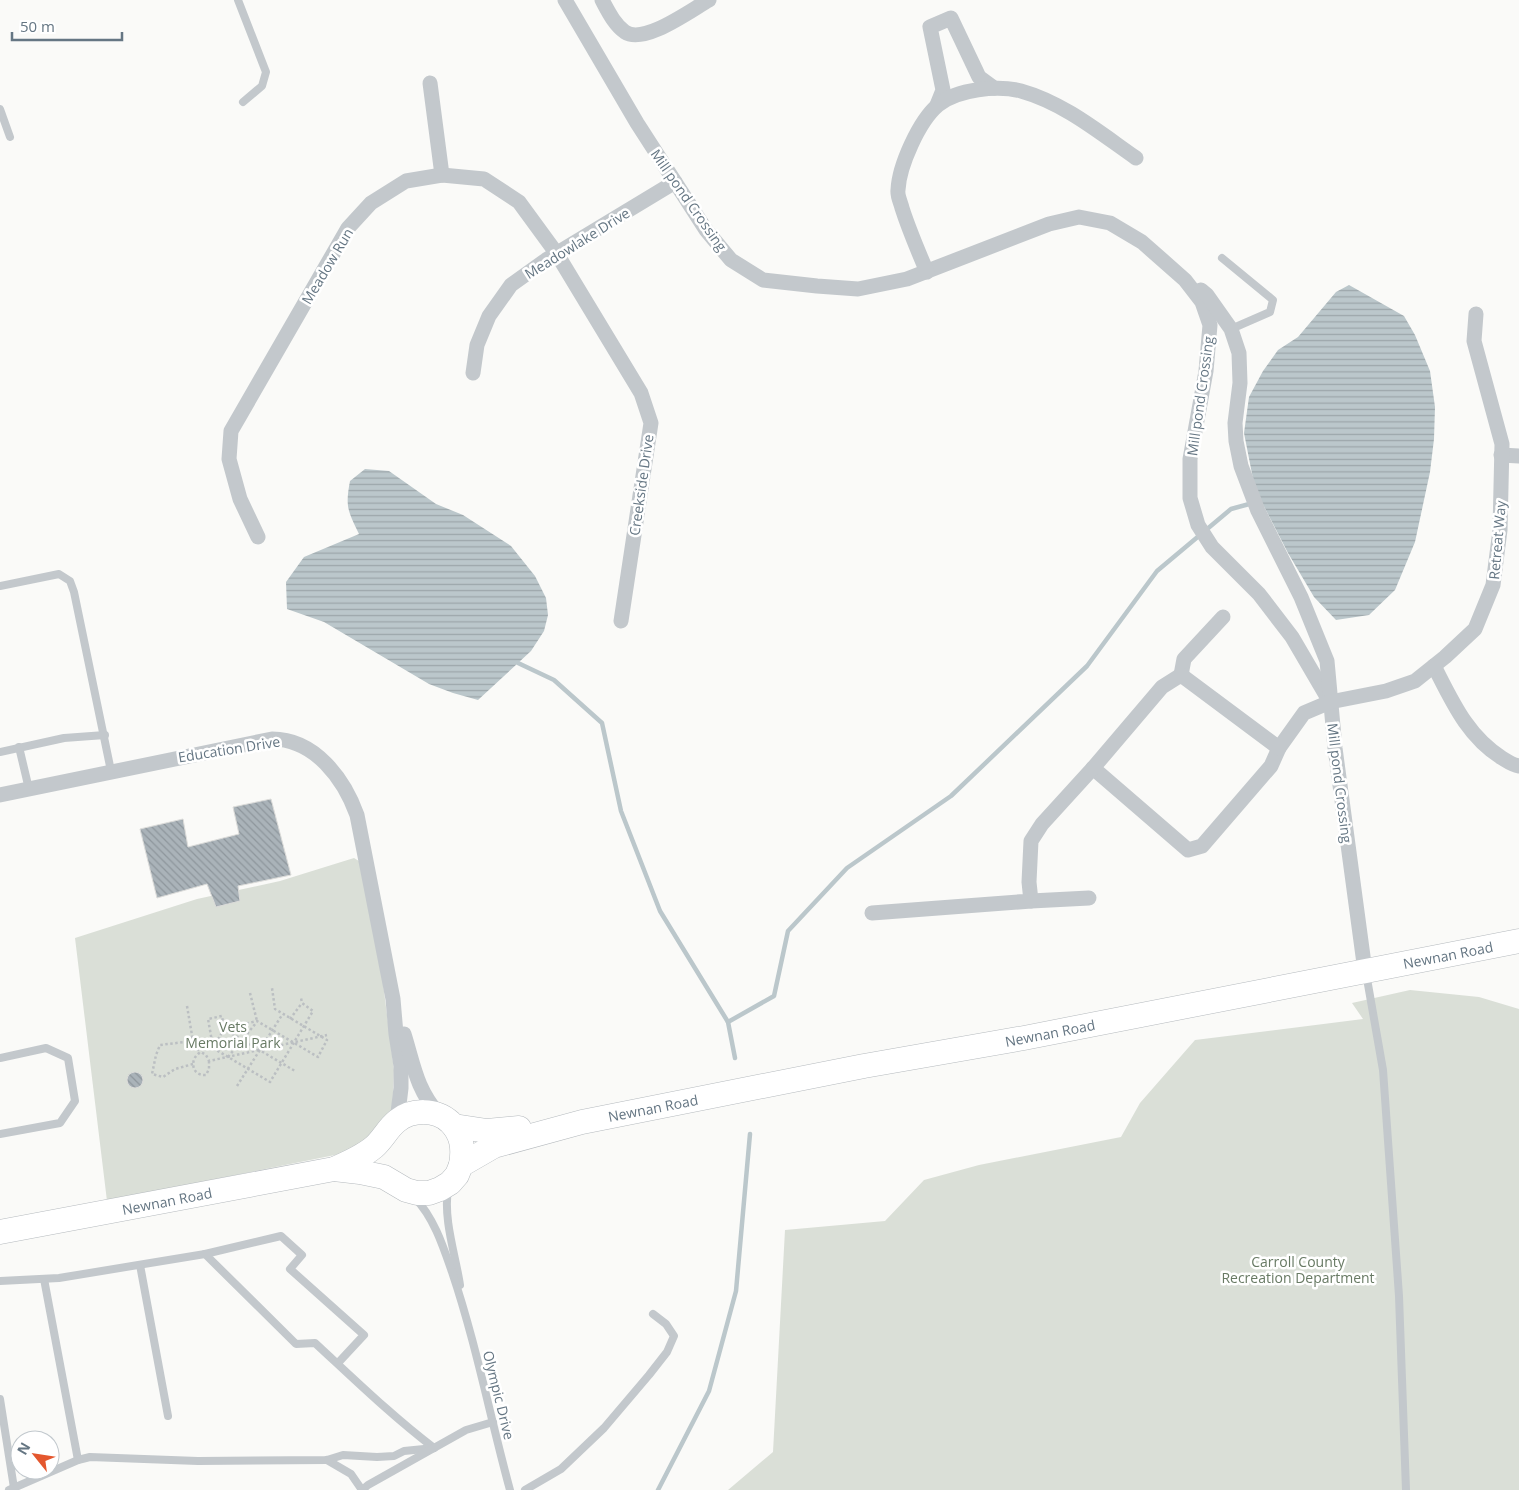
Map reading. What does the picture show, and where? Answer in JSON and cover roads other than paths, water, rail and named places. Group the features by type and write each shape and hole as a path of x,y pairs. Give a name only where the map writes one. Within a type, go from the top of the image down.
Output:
{"main road":[{"name":"Newnan Road","path":"334,1169 373,1174 417,1193 429,1193 440,1189 455,1174 494,1146 582,1122 1519,941"},
{"name":"Newnan Road","path":"0,1232 334,1169 364,1154 406,1115 417,1112 428,1112 447,1120 487,1131 582,1122"},
{"path":"447,1120 460,1135 463,1144 463,1155 455,1174"},
{"path":"392,1128 382,1146 382,1159 386,1170 400,1185"}],"street":[{"name":"Mill pond Crossing","path":"566,0 637,123 706,230 731,260 763,280 858,289 907,279 1049,224 1079,217 1110,223 1142,242 1185,280 1202,302 1210,324 1206,372 1190,459 1190,498 1198,525 1212,547 1259,594 1292,636 1330,702 1365,971"},
{"path":"602,0 614,21 626,33 642,35 658,29 709,0"},
{"path":"927,272 909,231 897,192 903,164 918,131 938,105 943,90 930,27 951,18 979,77 994,88"},
{"path":"430,83 442,175"},
{"path":"938,105 961,93 994,88 1020,91 1051,102 1084,120 1136,158"},
{"name":"Meadow Run","path":"258,537 240,499 230,458 231,431 348,228 371,203 406,181 442,175 484,179 519,202 557,254"},
{"name":"Meadowlake Drive","path":"473,373 477,345 489,316 511,285 557,254 675,182"},
{"name":"Creekside Drive","path":"557,254 641,392 651,423 622,621"},
{"path":"1185,280 1207,294 1231,330 1240,353 1240,383 1234,423 1241,466 1258,511 1301,597 1327,660 1330,702"},
{"name":"Retreat Way","path":"1093,768 1188,850 1202,846 1271,766 1278,748 1304,713 1330,702 1386,691 1415,681 1475,629 1493,585 1500,530 1502,444 1474,341 1476,314"},
{"path":"1501,455 1519,456"},
{"path":"1031,901 1031,841 1042,824 1162,687 1181,675 1184,659 1223,618"},
{"path":"1434,666 1462,720 1489,750 1513,765 1519,766"},
{"path":"1181,675 1278,748"},
{"name":"Education Drive","path":"0,795 272,739 284,739 295,742 309,750 333,772 346,790 357,815 393,999 401,1088 392,1128"},
{"path":"872,913 1089,898"},
{"name":"Education Drive","path":"393,999 420,1086 427,1100 447,1120"}],"lane":[{"path":"238,0 266,72 262,86 243,102"},
{"path":"0,109 10,137"},
{"path":"1222,258 1273,300 1270,312 1231,330"},
{"path":"0,586 59,574 70,580 105,735 111,771"},
{"path":"0,752 64,738 105,735"},
{"path":"19,748 29,789"},
{"path":"1365,971 1383,1070 1399,1296 1406,1490"},
{"path":"0,1058 46,1048 68,1058 75,1101 60,1123 0,1134"},
{"path":"455,1174 447,1198 448,1217 464,1307"},
{"path":"400,1185 419,1202 430,1218 464,1307"},
{"path":"0,1281 60,1278 205,1254 281,1236 302,1255 290,1269 364,1335 338,1363"},
{"path":"205,1254 296,1344 316,1343 403,1424 434,1448"},
{"path":"140,1265 168,1416"},
{"path":"44,1279 78,1460"},
{"name":"Olympic Drive","path":"464,1307 510,1490"},
{"path":"525,1490 561,1469 581,1452 630,1399 666,1352 674,1336 666,1324 653,1314"},
{"path":"0,1398 12,1489 78,1460 90,1457 198,1461 327,1460 343,1455 394,1456 404,1451 434,1448"},
{"path":"327,1460 351,1474 362,1490 466,1430 493,1422"}],"waterway":[{"path":"728,1022 774,996 788,931 847,868 951,796 1087,666 1157,571 1231,509 1253,503"},
{"path":"518,663 554,680 602,723 621,811 660,911 728,1022 735,1058"},
{"path":"658,1490 709,1391 736,1291 750,1134"}],"park label":[{"name":"Vets Memorial Park","path":"233,1034"},
{"name":"Carroll County Recreation Department","path":"1298,1269"}]}
